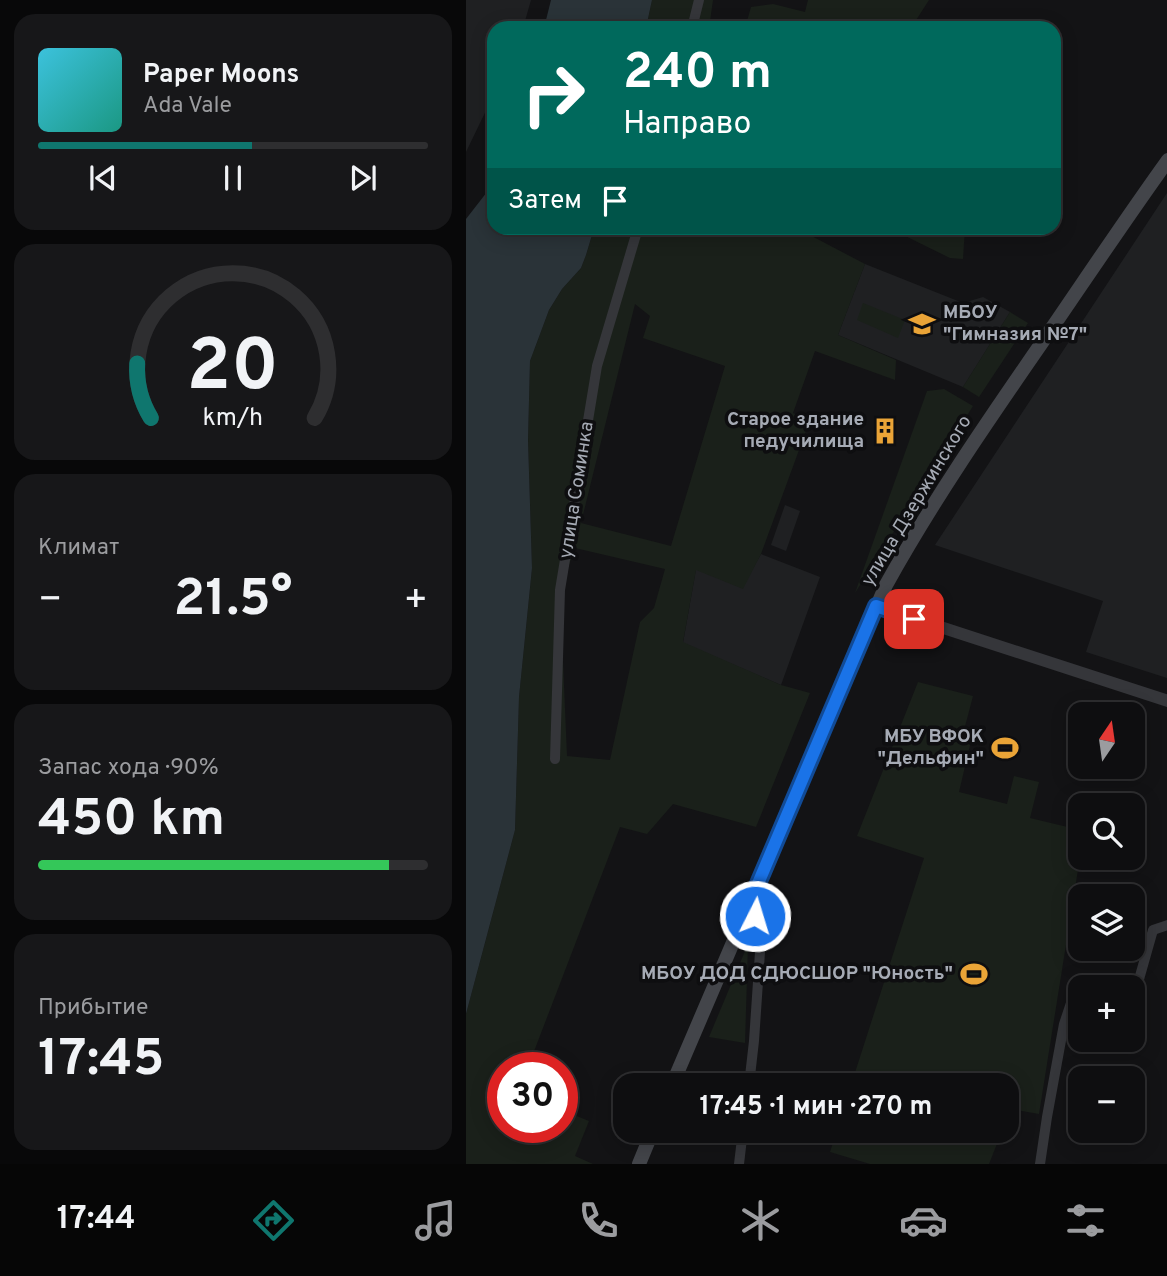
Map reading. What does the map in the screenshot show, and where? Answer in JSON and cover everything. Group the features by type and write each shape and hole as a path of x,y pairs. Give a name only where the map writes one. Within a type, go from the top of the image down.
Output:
{"main road":[{"name":"улица Дзержинского","path":"677,1073 876,606 911,540 987,423 1168,160"},
{"path":"639,1164 648,1143"}],"street":[{"path":"694,21 699,0"},
{"name":"улица Соминка","path":"555,759 560,590 597,366 636,235"},
{"path":"876,606 1168,701"},
{"path":"750,1073 760,953 751,900"},
{"path":"1140,975 1153,930 1168,925"},
{"path":"1040,1164 1068,1012"},
{"path":"739,1164 741,1143"}],"shaded area":[{"path":"466,0 531,0 525,21 487,21 487,108 466,152"},
{"path":"551,0 652,0 648,21 546,21"},
{"path":"652,0 713,0 710,21 648,21"},
{"path":"808,0 929,0 916,21 747,21 751,7 773,4 805,12"},
{"path":"487,192 487,235 592,235 581,268 562,289 549,310 530,361 528,440 532,568 519,697 515,830 466,1014 466,219"},
{"path":"1167,193 1167,678 1086,652 1103,601 935,545"},
{"path":"592,235 810,235 865,264 838,335 896,360 895,380 815,351 793,413 810,420 761,554 743,589 696,570 683,642 781,685 810,693 756,827 673,804 647,834 620,827 534,1052 487,1052 487,1143 578,1143 578,1117 589,1121 575,1156 593,1164 466,1164 466,1014 515,830 519,697 532,568 528,440 530,361 549,310 562,289 581,268","holes":["635,304 650,316 643,338 725,366 671,546 581,523","575,548 665,569 654,608 640,622 610,760 567,756 560,590"]},
{"path":"903,235 965,235 963,259 950,258"},
{"name":"МБОУ \"Гимназия №7\"","path":"865,264 963,303 983,297 1010,312 963,387 838,335"},
{"path":"863,303 905,320 898,338 857,320"},
{"path":"1010,312 1028,323 979,397 963,387"},
{"path":"944,389 973,406 855,593 927,391"},
{"path":"785,505 800,511 786,551 771,545"},
{"path":"761,554 820,577 781,685 683,643 696,569 742,588"},
{"name":"МБОУ ДОД СДЮСШОР \"Юность\"","path":"918,682 973,696 962,738 971,741 959,792 1007,804 1014,776 1039,782 1030,818 1068,827 1068,870 1078,870 1076,884 1068,884 1068,932 1039,1114 1019,1110 1019,1073 855,1073 924,858 857,836"},
{"path":"748,944 745,1043 709,1037"},
{"path":"833,1143 997,1143 989,1164 870,1164 830,1152"}],"place":[{"name":"МБОУ \"Гимназия №7\"","path":"922,324"},
{"name":"Старое здание педучилища","path":"885,431"},
{"name":"МБУ ВФОК \"Дельфин\"","path":"1005,748"},
{"name":"МБОУ ДОД СДЮСШОР \"Юность\"","path":"974,974"}],"route":[{"path":"755,916 751,900 876,606 914,619"}]}
